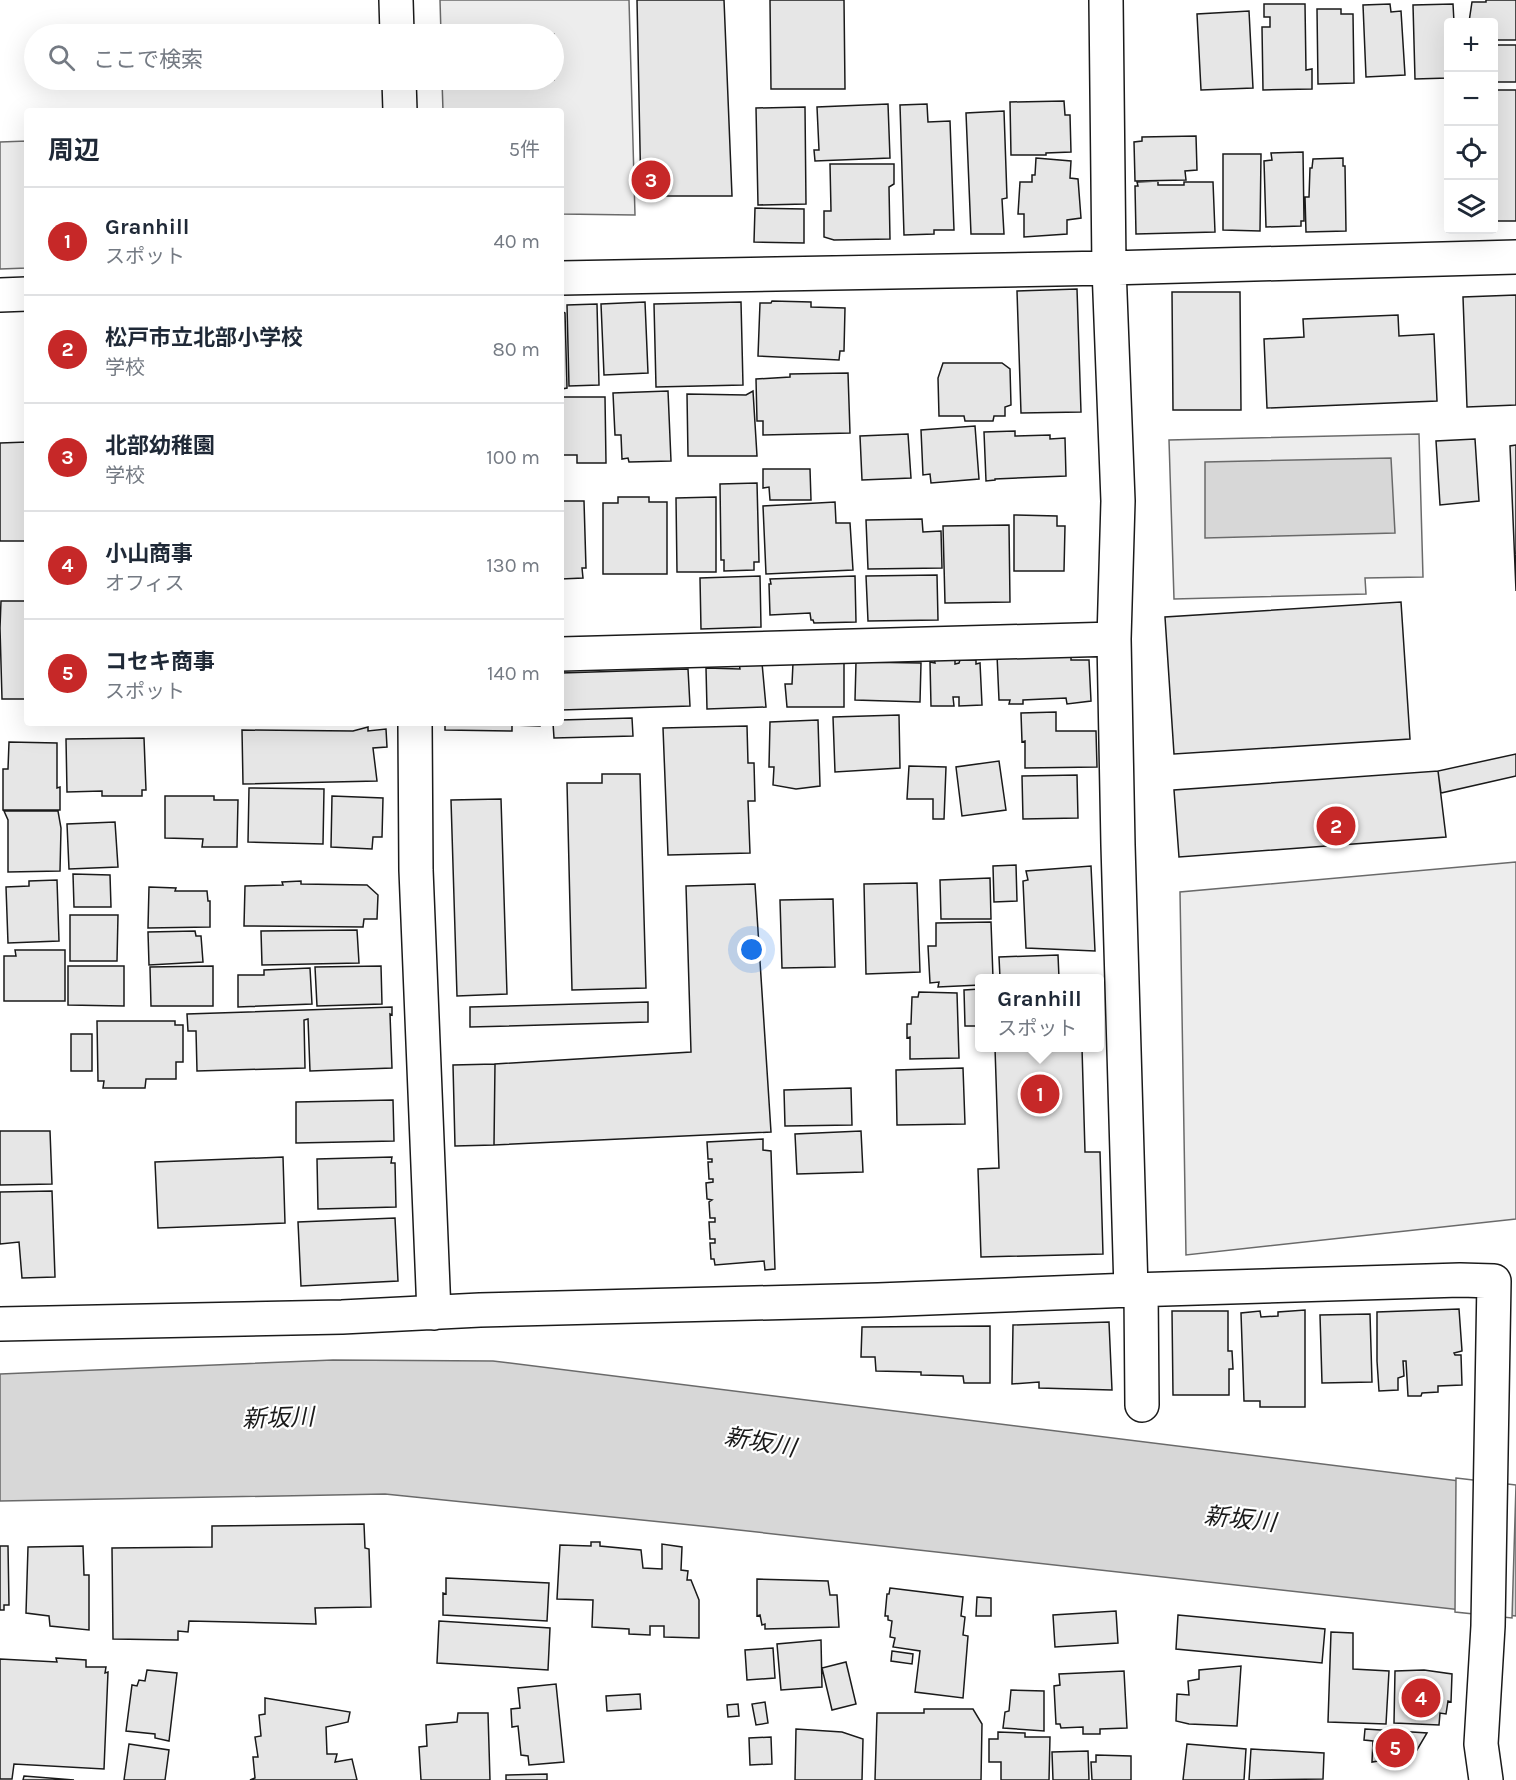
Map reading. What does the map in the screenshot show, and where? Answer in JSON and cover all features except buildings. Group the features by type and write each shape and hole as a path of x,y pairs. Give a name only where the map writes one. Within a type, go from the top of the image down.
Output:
{"street":[{"path":"396,0 397,24"},
{"path":"1106,0 1109,268 1118,501 1114,639 1118,845 1142,1405"},
{"path":"399,90 400,108"},
{"path":"564,279 1516,257"},
{"path":"0,295 24,294"},
{"path":"564,654 1114,639"},
{"path":"415,726 416,870 434,1313"},
{"path":"0,1324 330,1318 480,1310 878,1300 1460,1280 1494,1281 1500,1452 1481,1744 1486,1780"}],"shaded area":[{"path":"440,0 629,0 635,215 564,214 564,108 443,108 442,90 564,90 564,24 441,24"},
{"path":"24,141 24,268 0,269 0,142"},
{"path":"1419,434 1423,577 1365,578 1366,594 1174,599 1169,440"},
{"path":"1516,862 1516,1219 1186,1255 1180,892"}],"water":[{"path":"1391,458 1395,533 1205,538 1205,462"},
{"name":"新坂川","path":"333,1360 493,1361 1516,1488 1516,1616 711,1527 385,1494 0,1501 0,1374"}],"pier":[{"path":"1456,1478 1516,1485 1512,1618 1455,1612"}],"place":[{"name":"北部幼稚園","path":"651,180"},
{"name":"松戸市立北部小学校","path":"1336,826"},
{"name":"Granhill","path":"1040,1094"},
{"name":"小山商事","path":"1421,1698"},
{"name":"コセキ商事","path":"1395,1748"}]}
